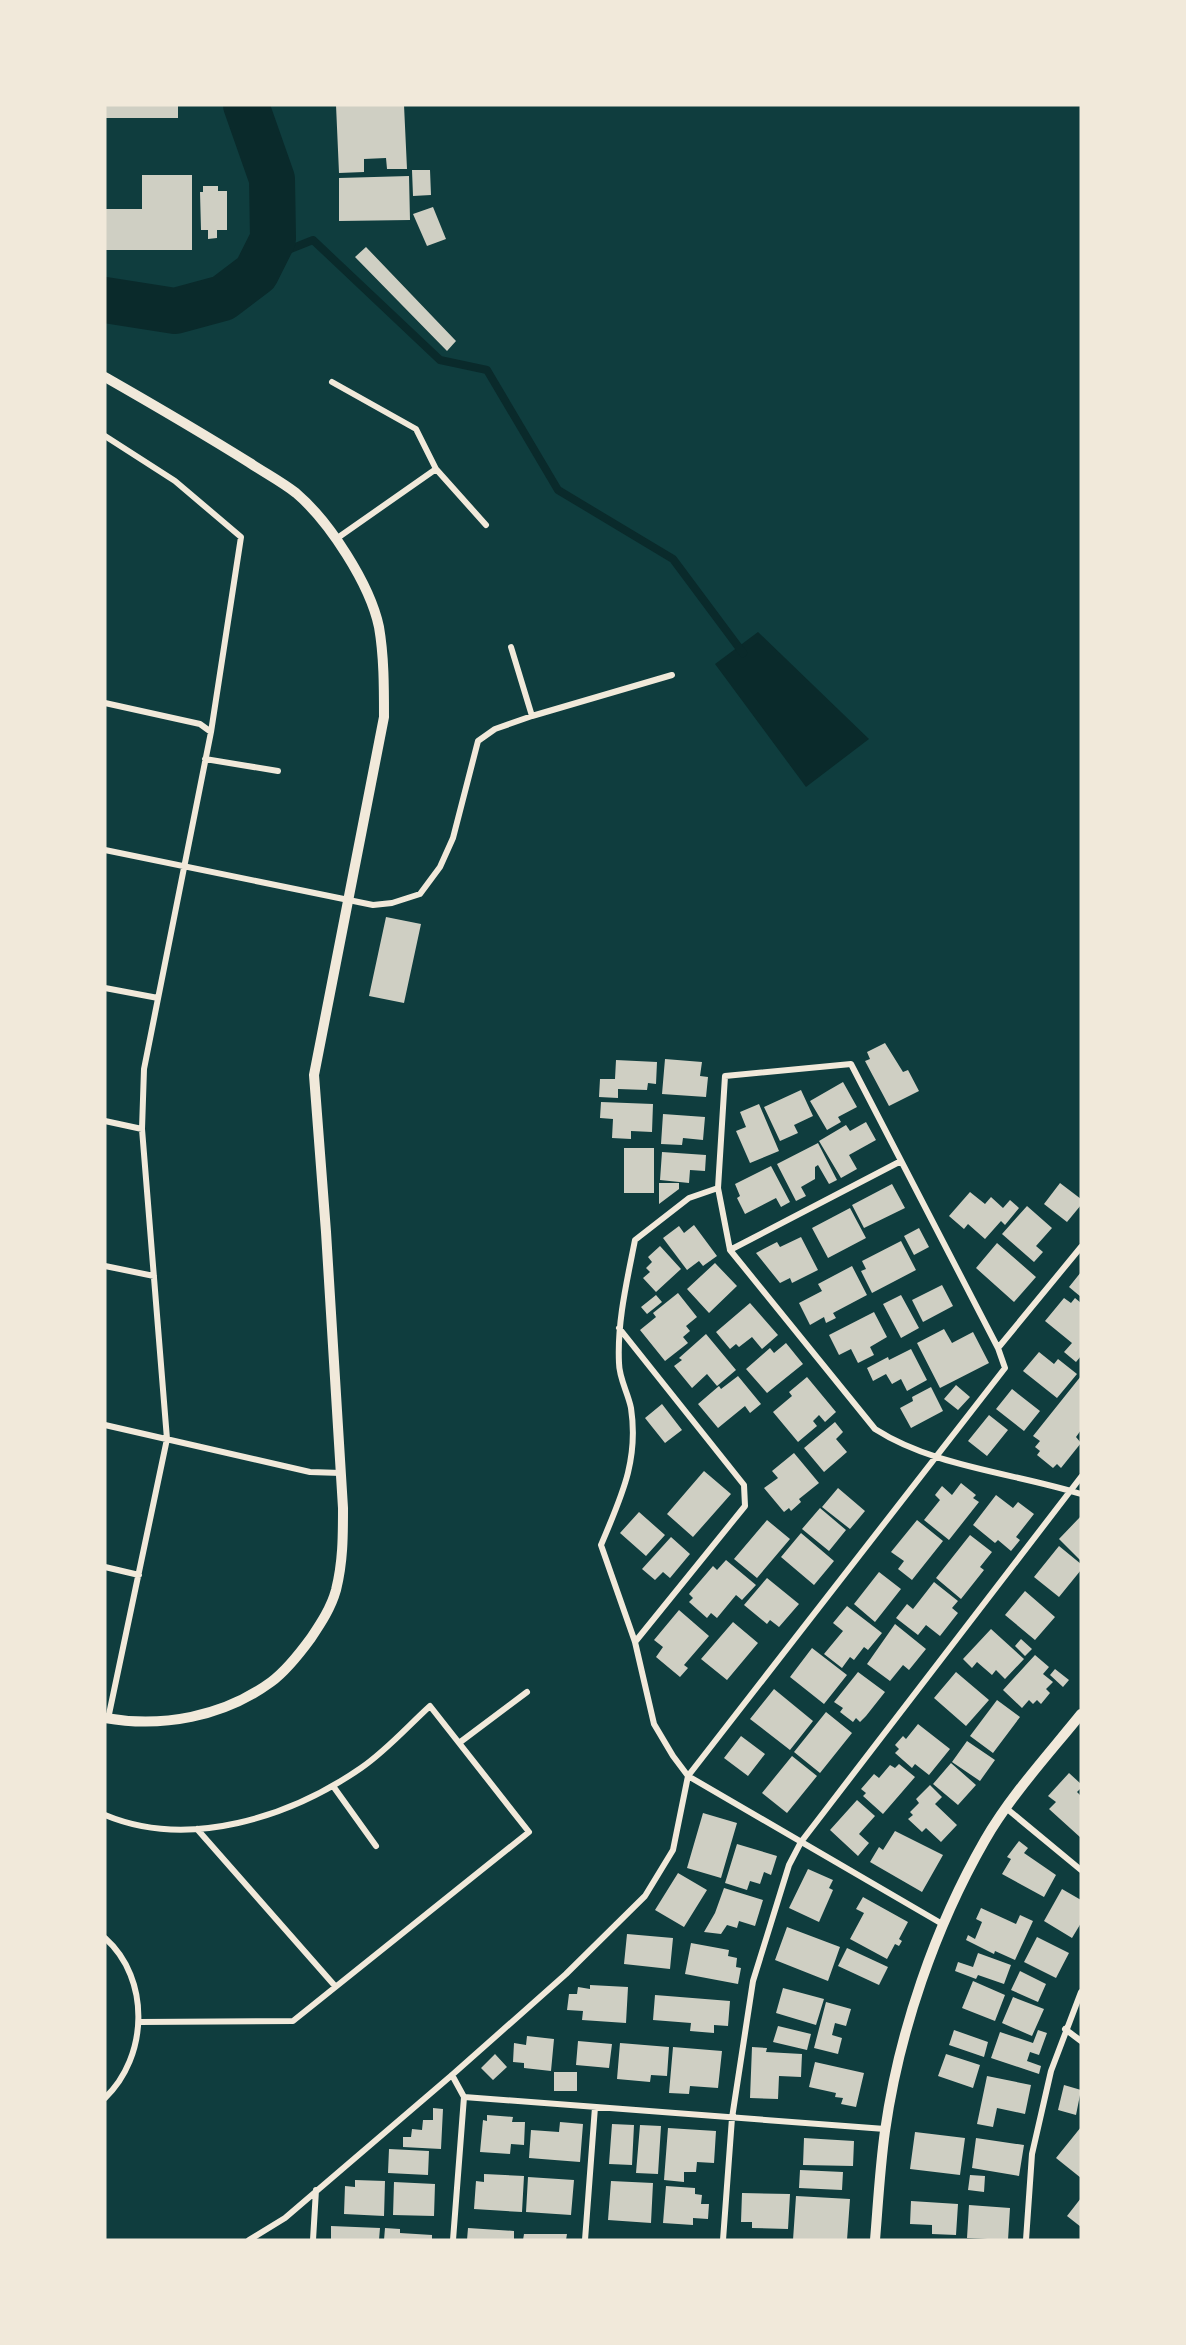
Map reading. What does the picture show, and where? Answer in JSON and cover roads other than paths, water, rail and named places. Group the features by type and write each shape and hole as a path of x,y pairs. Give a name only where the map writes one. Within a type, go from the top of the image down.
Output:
{"street":[{"path":"105,377 196,428 296,493 358,572 378,626 384,667 384,717 314,1075 341,1473 343,1553 336,1591 324,1619 300,1653 271,1682 229,1705 188,1718 150,1723 106,1718 167,1439 142,1129 144,1069 211,732 241,537 175,481 105,435"},
{"path":"332,382 416,429 435,469 486,525"},
{"path":"335,540 435,469"},
{"path":"511,647 532,716"},
{"path":"105,850 373,905 392,903 420,894 440,867 453,838 478,741 495,729 532,716 672,675"},
{"path":"105,703 200,724 211,732"},
{"path":"205,759 278,771"},
{"path":"105,988 158,998"},
{"path":"249,2240 285,2218 452,2075 566,1974 645,1896 673,1850 688,1776 937,1456 1005,1368 998,1348 851,1064 725,1076 718,1188 730,1250 875,1429 894,1441 937,1456 1081,1494"},
{"path":"105,1121 142,1129"},
{"path":"730,1250 901,1161"},
{"path":"718,1188 689,1198 635,1240 619,1328 618,1366 631,1407 633,1446 628,1477 602,1545 635,1642 654,1724 688,1776 944,1925"},
{"path":"998,1348 1081,1247"},
{"path":"105,1266 154,1275"},
{"path":"619,1328 744,1485 745,1506 635,1642"},
{"path":"105,1425 310,1472 341,1473"},
{"path":"723,2240 732,2118 753,1981 789,1865 801,1842 1081,1477"},
{"path":"105,1567 139,1575"},
{"path":"459,1743 527,1692"},
{"path":"105,1815 129,1825 197,1829 239,1823 305,1800 333,1786 363,1766 430,1706 529,1832 293,2021 139,2022"},
{"path":"875,2240 885,2129 910,2016 944,1925 985,1840 1006,1808 1081,1714"},
{"path":"333,1786 376,1846"},
{"path":"1006,1808 1081,1870"},
{"path":"197,1829 335,1986"},
{"path":"105,1938 114,1946 131,1972 139,2022 131,2062 117,2086 105,2098"},
{"path":"1026,2240 1032,2154 1051,2071 1065,2029 1081,1992"},
{"path":"1065,2029 1081,2041"},
{"path":"452,2075 464,2097 453,2240"},
{"path":"464,2097 885,2129"},
{"path":"585,2240 596,2107"},
{"path":"313,2240 316,2190"}],"water":[{"path":"758,632 869,739 806,787 715,664"}],"waterway":[{"path":"105,300 175,311 223,298 256,273 273,239 272,179 246,105"},
{"path":"263,260 313,240 440,360 487,370 558,490 673,559 743,653"}]}
